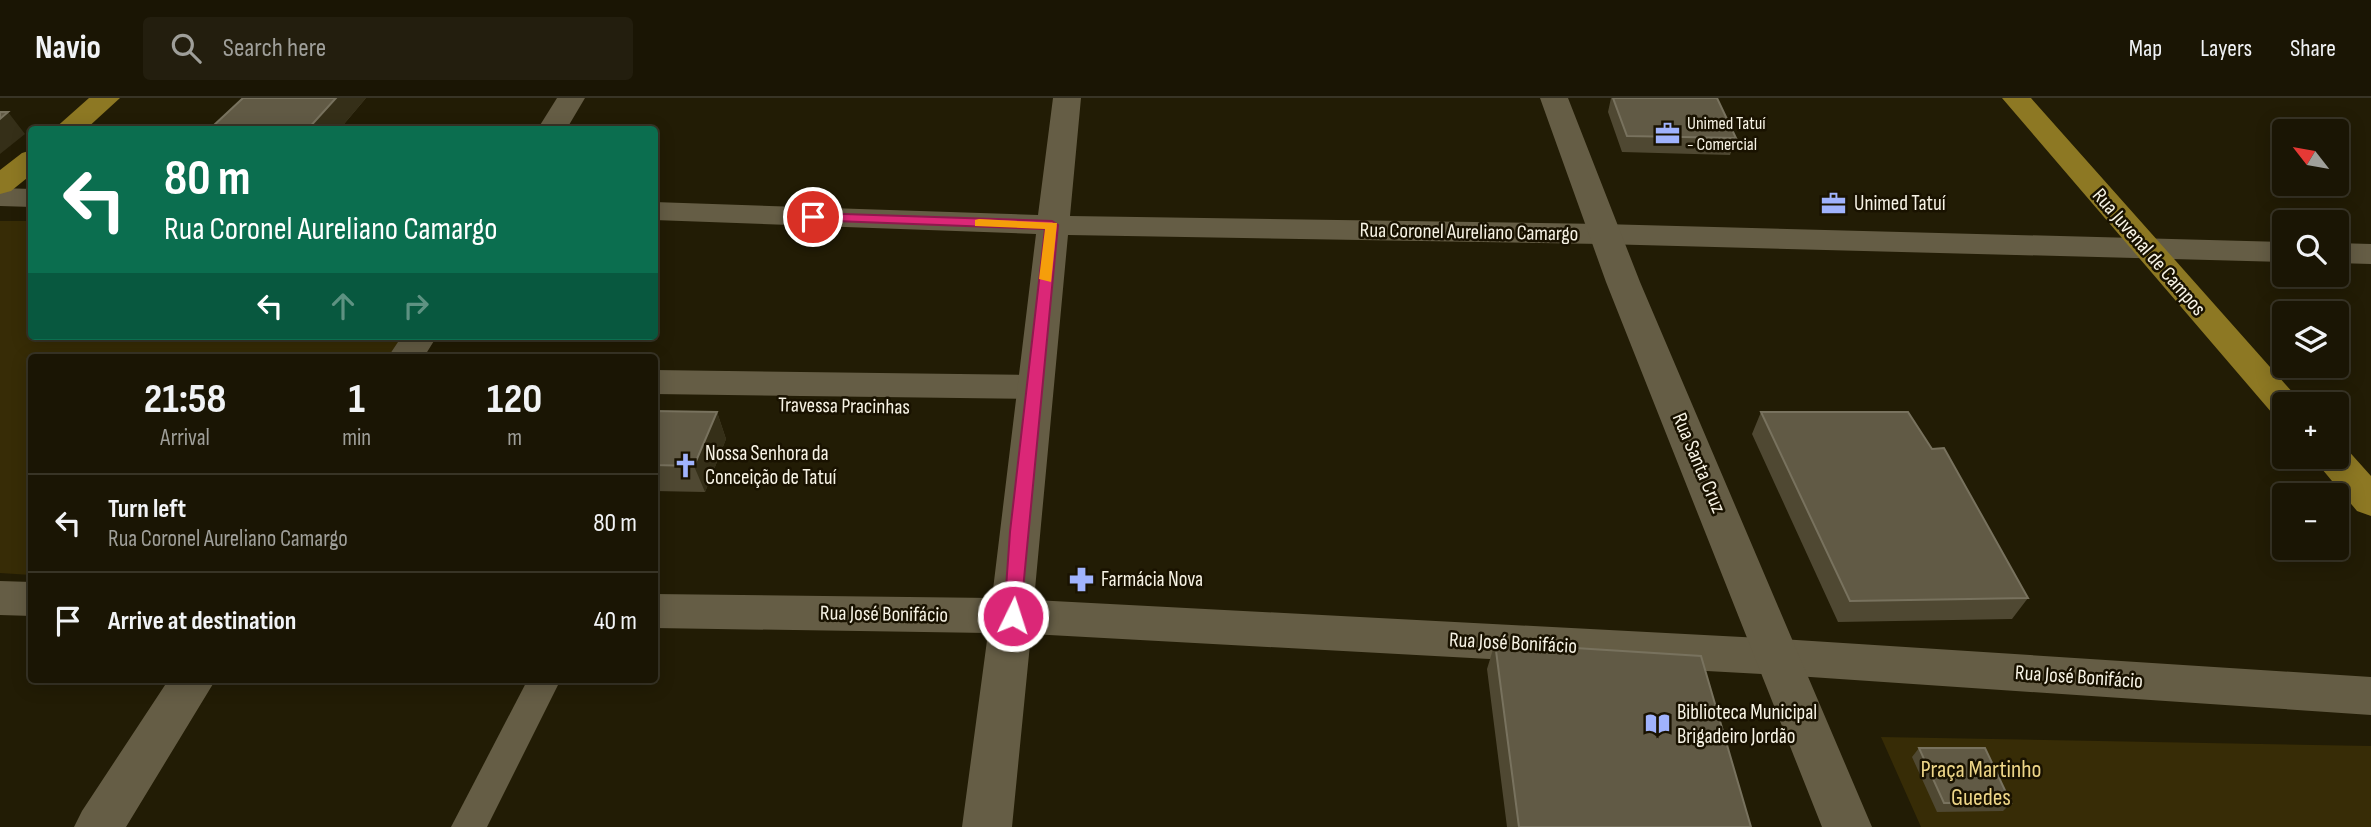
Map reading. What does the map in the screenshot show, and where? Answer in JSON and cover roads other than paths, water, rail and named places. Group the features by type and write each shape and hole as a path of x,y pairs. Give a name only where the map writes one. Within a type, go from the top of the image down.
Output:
{"main road":[{"path":"73,126 106,98"},
{"name":"Rua Juvenal de Campos","path":"2016,98 2273,392"},
{"path":"0,185 28,162"},
{"path":"2342,469 2371,502"}],"street":[{"path":"553,126 570,98"},
{"path":"988,827 1013,616 1018,532 1067,98"},
{"name":"Rua Santa Cruz","path":"1554,98 1602,234 1782,657 1847,827"},
{"path":"0,197 28,198"},
{"name":"Rua Coronel Aureliano Camargo","path":"658,211 1052,225 1602,234 2272,252"},
{"path":"2349,253 2371,254"},
{"path":"658,382 1034,398"},
{"name":"Travessa Pracinhas","path":"658,402 1034,398"},
{"path":"0,598 28,598"},
{"name":"Rua José Bonifácio","path":"658,611 1013,616 1782,657 2371,696"},
{"path":"99,827 191,683"}],"lane":[{"path":"469,827 543,683"}],"place":[{"name":"Unimed Tatuí - Comercial","path":"1667,133"},
{"name":"Unimed Tatuí","path":"1834,203"},
{"name":"Nossa Senhora da Conceição de Tatuí","path":"685,465"},
{"name":"Farmácia Nova","path":"1081,579"},
{"name":"Biblioteca Municipal Brigadeiro Jordão","path":"1657,724"}],"park label":[{"name":"Praça Martinho Guedes","path":"1981,783"}]}
